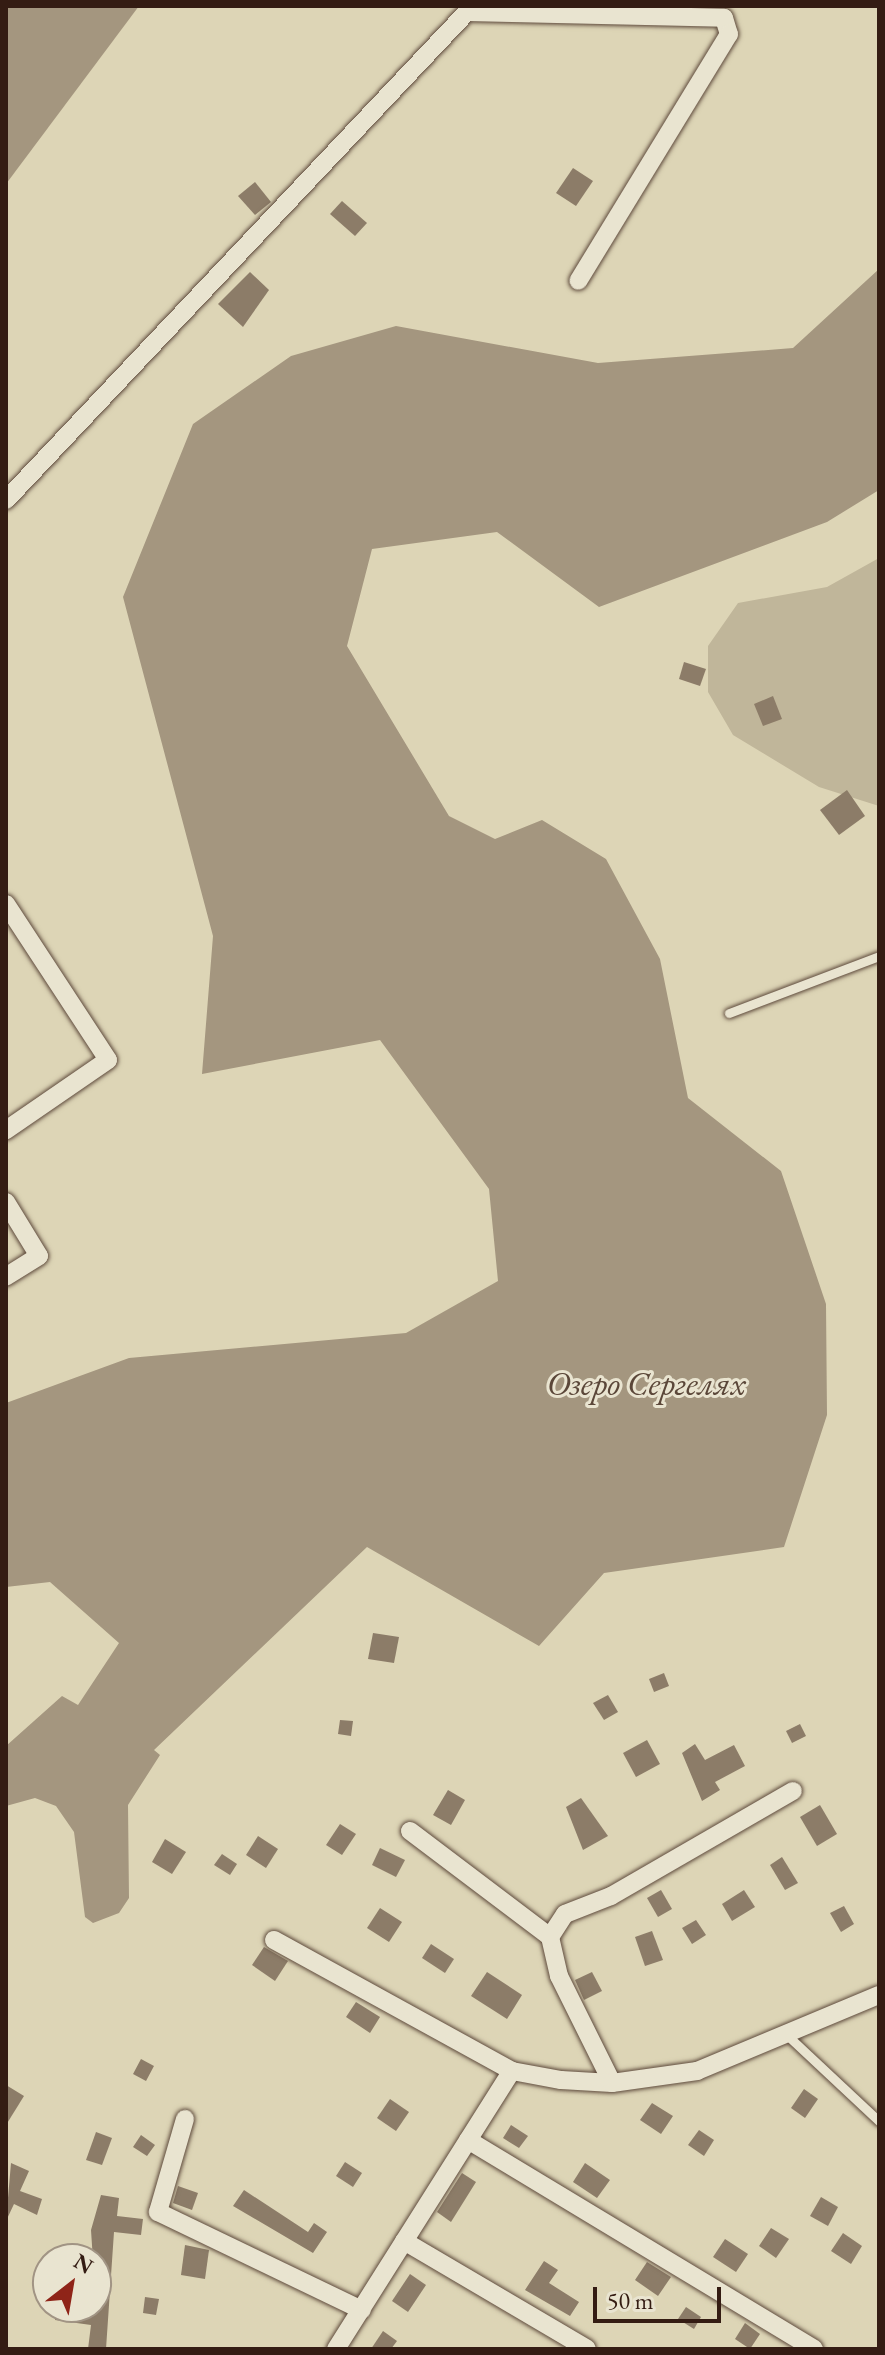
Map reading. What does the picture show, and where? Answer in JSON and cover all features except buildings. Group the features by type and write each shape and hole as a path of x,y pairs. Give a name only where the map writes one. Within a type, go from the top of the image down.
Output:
{"street":[{"path":"6,500 467,12 724,18 729,34 578,281"},
{"path":"6,904 108,1060 6,1130"},
{"path":"6,1202 39,1256 6,1277"},
{"path":"550,1937 565,1914 611,1896 793,1791"},
{"path":"410,1831 550,1937 559,1976 612,2083"},
{"path":"274,1940 512,2071 612,2083 697,2071 879,1995"},
{"path":"344,2346 404,2241 512,2071"},
{"path":"185,2119 158,2212 362,2310"},
{"path":"468,2140 814,2349"},
{"path":"404,2241 587,2349"}],"lane":[{"path":"729,1013 879,956"},
{"path":"787,2035 879,2121"}],"shaded area":[{"path":"879,558 879,806 819,787 733,735 708,692 708,646 738,603 827,587"}],"water":[{"path":"6,6 139,6 6,184"},
{"name":"Озеро Сергелях","path":"879,269 879,490 827,522 599,607 497,532 372,549 347,646 449,816 495,839 542,820 606,859 660,959 688,1098 781,1171 826,1304 827,1415 784,1547 604,1573 539,1646 367,1547 154,1750 160,1755 128,1805 129,1898 119,1913 93,1923 85,1917 74,1832 56,1806 35,1798 6,1806 6,1746 62,1696 78,1705 119,1643 50,1582 6,1587 6,1403 129,1358 406,1333 498,1281 489,1189 380,1040 202,1074 213,936 123,597 193,424 291,356 396,326 598,363 793,348"}]}
